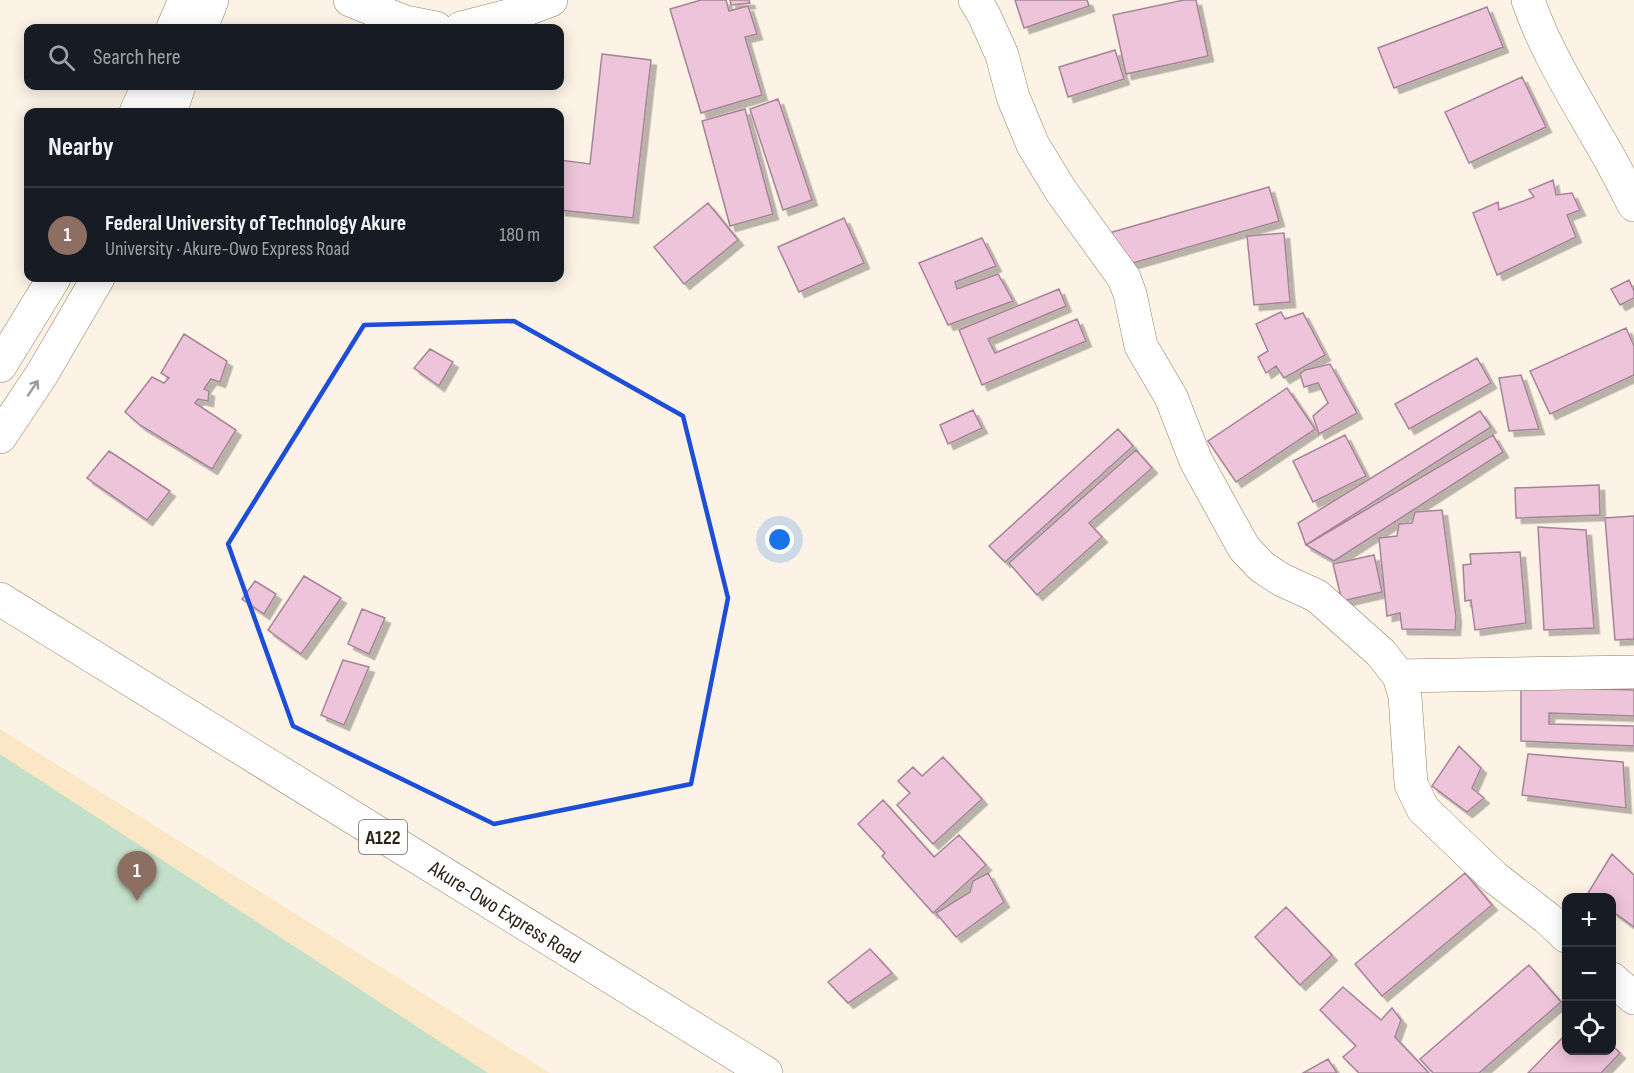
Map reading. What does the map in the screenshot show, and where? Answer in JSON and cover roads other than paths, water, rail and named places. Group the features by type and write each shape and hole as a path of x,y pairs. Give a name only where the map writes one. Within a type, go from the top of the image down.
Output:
{"main road":[{"path":"175,24 185,0"},
{"path":"203,24 212,0"},
{"path":"350,0 415,24"},
{"path":"477,24 508,16 551,0"},
{"path":"975,0 1002,55 1013,97 1033,145 1061,191 1124,278 1130,294 1141,346 1171,397 1196,461 1244,548 1262,567 1282,580 1317,596 1381,653 1399,676 1405,696 1411,784 1423,809 1494,877 1562,932"},
{"path":"1528,0 1537,25 1563,78 1601,142 1634,205"},
{"path":"138,108 146,90"},
{"path":"171,108 178,90"},
{"path":"0,366 52,282"},
{"path":"0,436 42,374 96,282"},
{"name":"Akure-Owo Express Road","path":"0,599 766,1073"},
{"path":"1399,676 1634,672"},
{"path":"1616,983 1634,998"}],"place":[{"name":"Federal University of Technology Akure","path":"137,901"}]}
